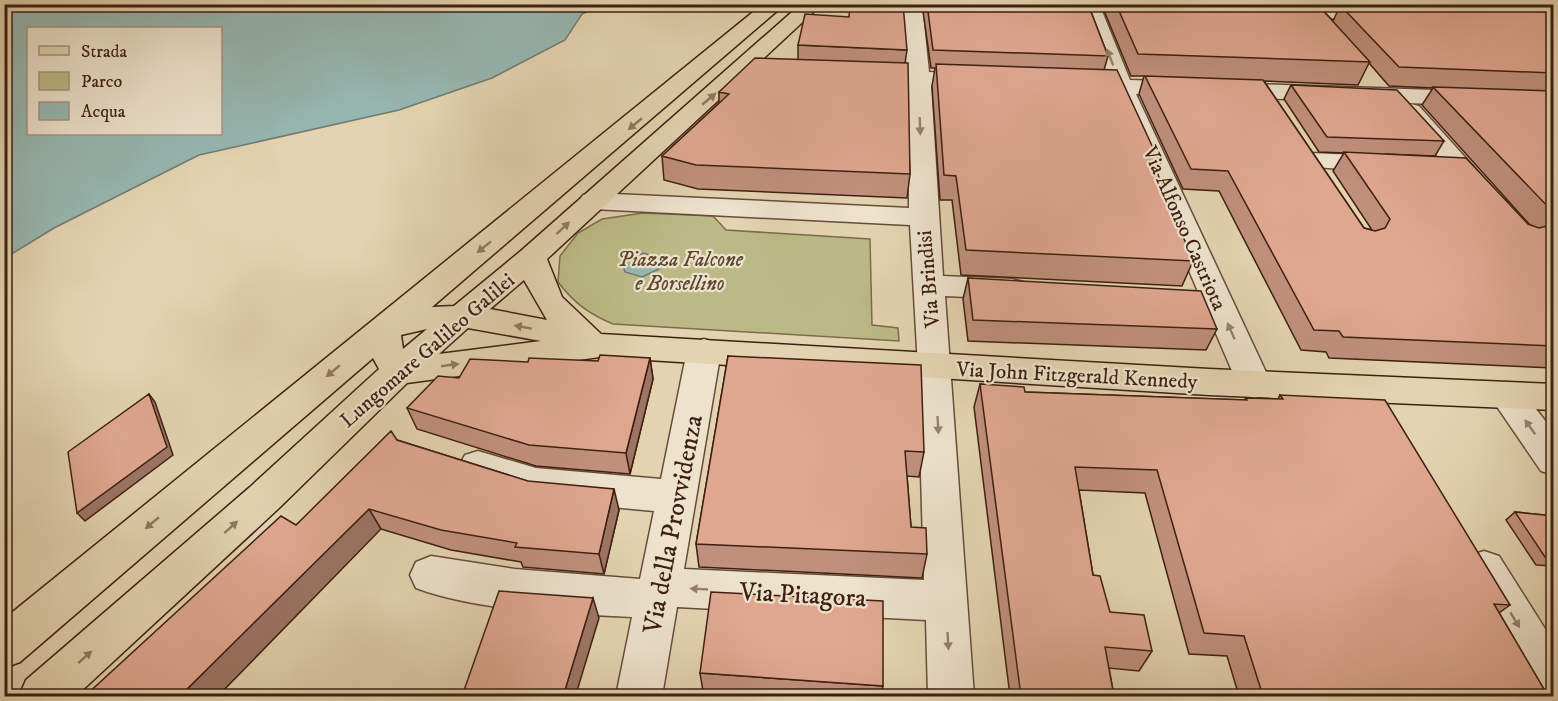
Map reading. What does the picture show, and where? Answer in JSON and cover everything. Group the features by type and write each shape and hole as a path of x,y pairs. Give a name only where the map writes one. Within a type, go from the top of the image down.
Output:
{"main road":[{"name":"Lungomare Galileo Galilei","path":"4,647 384,328 776,4"},
{"name":"Lungomare Galileo Galilei","path":"42,696 264,498 397,372 532,257 592,201 754,71 813,4"},
{"path":"708,61 754,71"},
{"path":"532,257 540,287 555,312 567,325 600,345"},
{"path":"462,317 554,333 600,345 397,372 387,353 384,328 426,318 462,317"},
{"name":"Via John Fitzgerald Kennedy","path":"600,345 1255,385 1554,397"}],"street":[{"name":"Via Brindisi","path":"912,4 919,78 923,217 935,367 951,696"},
{"path":"1069,4 1171,8"},
{"name":"Via Alfonso Castriota","path":"1090,5 1121,86 1255,385"},
{"path":"1306,8 1325,30"},
{"path":"1263,10 1306,8 1404,16"},
{"path":"837,74 1002,81"},
{"path":"1364,75 1388,94 1500,211"},
{"path":"1062,84 1263,89 1554,101"},
{"path":"1263,89 1281,116"},
{"path":"1329,191 1304,152 1414,165 1460,167"},
{"path":"592,201 923,217"},
{"path":"929,285 1044,291"},
{"path":"1183,298 1217,300"},
{"name":"Via della Provvidenza","path":"639,696 704,351"},
{"path":"1378,389 1402,430"},
{"path":"1506,395 1554,460"},
{"path":"441,455 536,484 677,497"},
{"path":"1469,543 1554,686"},
{"name":"Via Pitagora","path":"431,574 480,584 589,597 659,593 946,601"}],"green space":[{"name":"Piazza Falcone e Borsellino","path":"643,213 713,216 726,230 870,239 872,325 898,328 899,341 613,324 604,320 576,302 558,282 560,256 578,233 602,219"}],"water":[{"path":"5,4 602,4 582,14 565,40 492,78 399,110 199,155 54,228 5,258"},
{"path":"644,253 660,259 659,269 642,277 625,272 623,266 626,259"}],"building":[{"path":"850,4 903,4 907,50 798,45 805,14 849,17"},
{"path":"927,4 1088,4 1108,56 933,50"},
{"path":"1116,4 1317,4 1370,62 1138,54"},
{"path":"1340,5 1554,12 1554,73 1399,67"},
{"path":"755,58 908,63 910,174 696,165 662,156 729,94 719,92"},
{"path":"936,64 1117,70 1160,163 1153,162 1193,261 966,250 956,176 944,175"},
{"path":"1145,76 1263,80 1364,228 1375,231 1385,228 1390,219 1344,152 1466,158 1528,224 1539,228 1551,225 1554,219 1554,346 1343,337 1339,331 1314,330 1228,171 1191,169"},
{"path":"1291,85 1397,90 1444,141 1327,137"},
{"path":"1433,87 1554,91 1554,213"},
{"path":"968,278 1201,291 1217,329 973,320"},
{"path":"600,355 650,358 626,453 529,445 407,408 438,376 459,378 470,359 528,362 529,358 598,361"},
{"path":"728,356 921,365 924,452 905,451 911,527 926,528 927,554 696,544"},
{"path":"980,384 1024,387 1025,392 1247,400 1246,398 1283,399 1280,395 1385,400 1510,605 1494,604 1548,696 1263,696 1244,636 1204,633 1157,470 1075,467 1093,575 1100,576 1110,612 1144,615 1152,651 1105,647 1114,696 1021,696"},
{"path":"149,394 167,447 77,513 68,452"},
{"path":"391,431 397,440 528,481 614,489 599,554 515,547 517,543 441,530 369,509 180,696 85,696 281,516 296,525"},
{"path":"1515,512 1554,516 1554,558 1545,557"},
{"path":"499,591 593,598 565,690 577,691 575,696 462,696"},
{"path":"711,592 883,601 883,686 700,673"}]}
